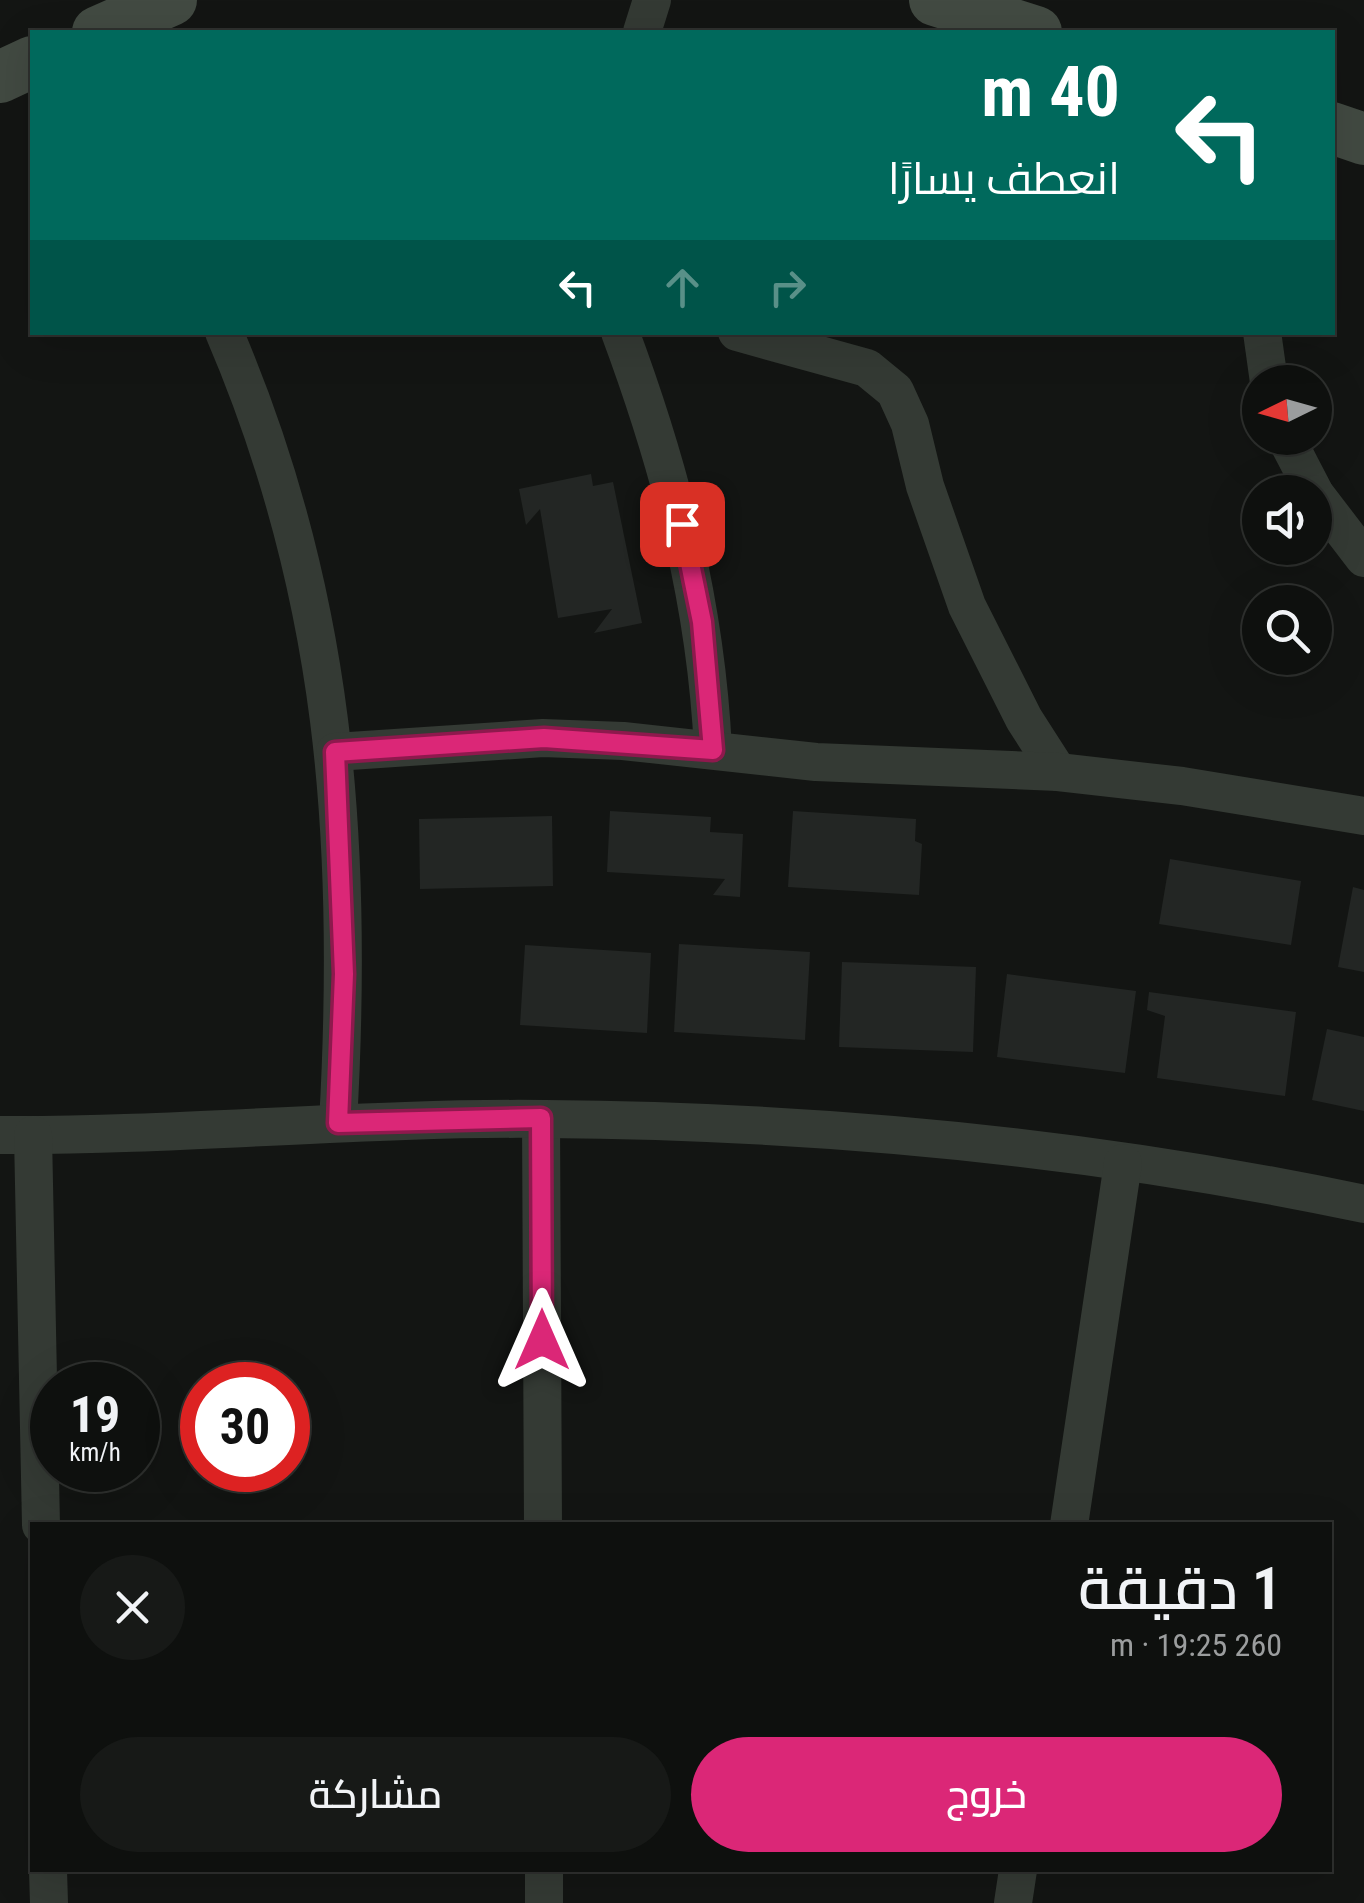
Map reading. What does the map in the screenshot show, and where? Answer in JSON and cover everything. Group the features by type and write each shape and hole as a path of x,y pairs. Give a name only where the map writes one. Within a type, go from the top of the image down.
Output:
{"street":[{"path":"103,30 171,0"},
{"path":"643,30 652,0"},
{"path":"935,0 1030,30"},
{"path":"0,77 30,63"},
{"path":"1335,129 1364,138"},
{"path":"225,335 286,505 317,627 335,752 344,974 338,1123"},
{"path":"621,335 655,427 689,556 708,672 713,750"},
{"path":"748,335 868,368 895,392 910,424 925,486 967,606 1016,705 1058,772"},
{"path":"1262,335 1267,365"},
{"path":"1332,516 1364,558"},
{"path":"335,752 544,738 892,766 1058,772 1182,786 1364,816"},
{"path":"541,1118 543,1522"},
{"path":"41,1522 17,1135 541,1118 734,1122 886,1133 1123,1162 1364,1204"},
{"path":"1069,1522 1123,1162"},
{"path":"48,1872 48,1903"},
{"path":"544,1872 544,1903"},
{"path":"1013,1903 1018,1872"}],"building":[{"path":"591,474 593,486 613,482 642,623 594,633 612,609 558,618 540,509 526,525 519,489"},
{"path":"610,811 711,817 710,832 743,834 740,897 713,895 725,879 607,872"},
{"path":"793,811 916,819 915,841 922,844 919,895 788,887"},
{"path":"552,816 553,886 420,889 419,819"},
{"path":"1170,859 1301,881 1291,945 1159,924"},
{"path":"1353,887 1364,890 1364,972 1338,967"},
{"path":"679,944 810,952 805,1040 674,1032"},
{"path":"525,945 651,953 647,1033 520,1025"},
{"path":"842,962 976,967 973,1052 839,1047"},
{"path":"1007,974 1136,991 1125,1073 997,1057"},
{"path":"1149,992 1296,1012 1285,1096 1157,1078 1165,1016 1147,1010"},
{"path":"1327,1029 1364,1037 1364,1111 1312,1100"}],"route":[{"path":"542,1340 541,1118 338,1123 344,900 335,752 544,738 713,750 702,622 682,524"}]}
